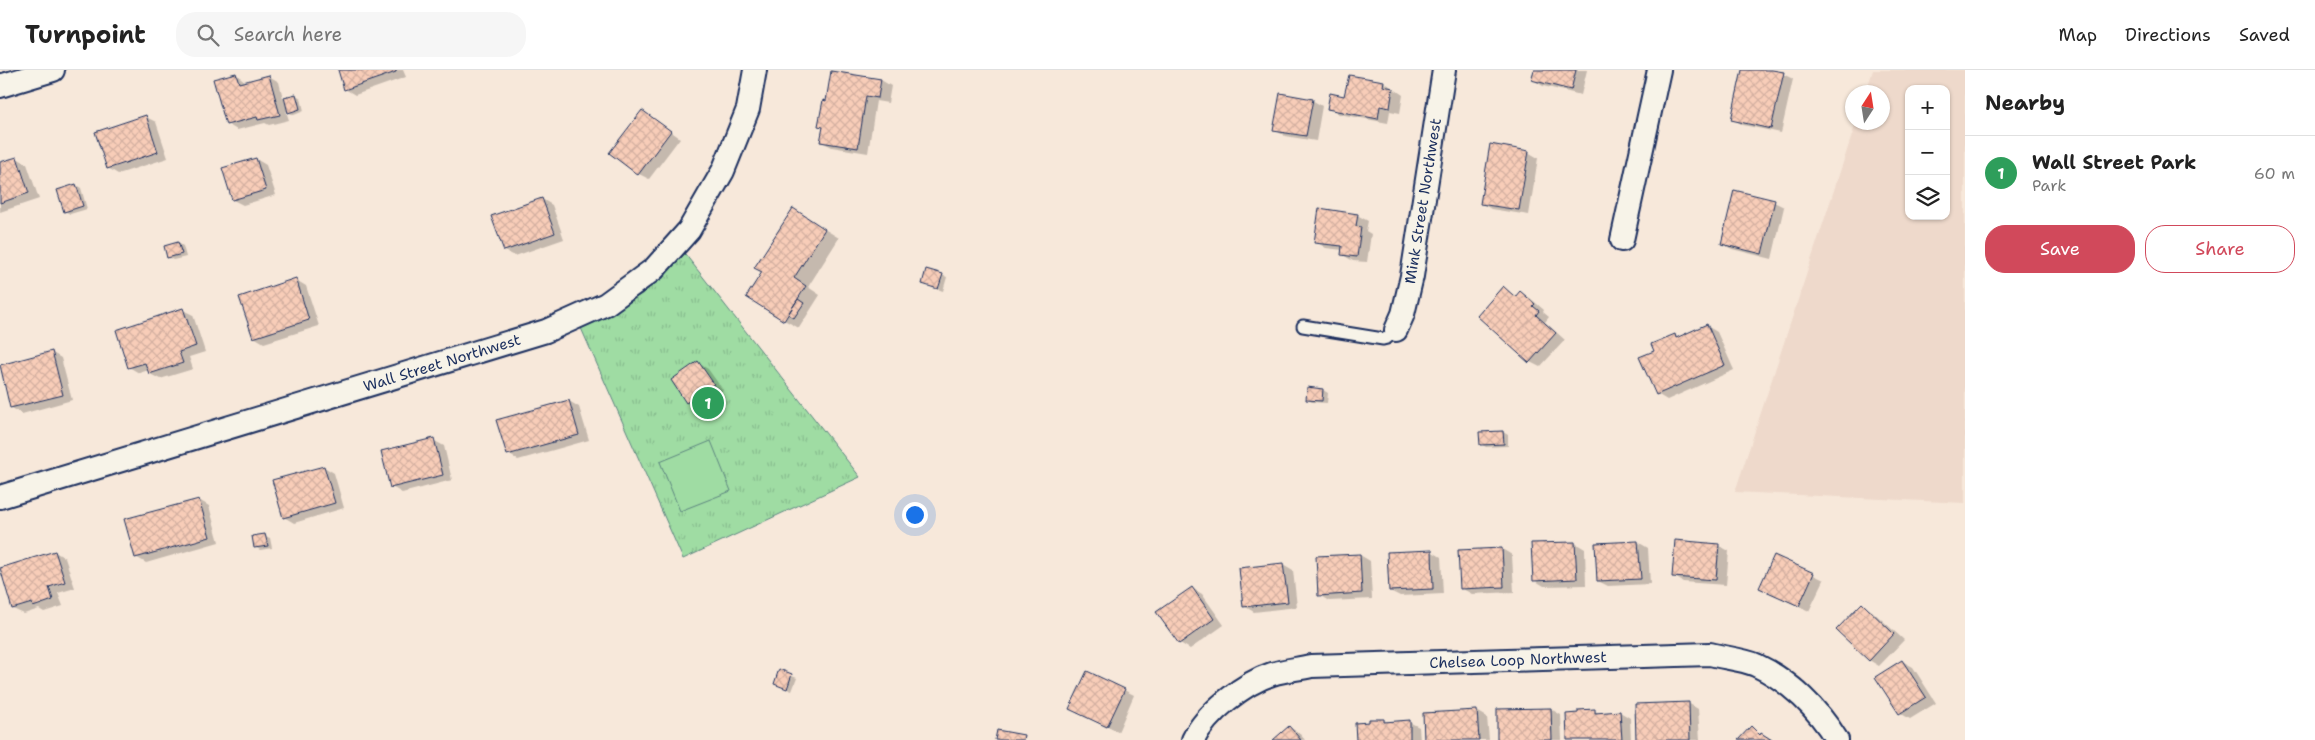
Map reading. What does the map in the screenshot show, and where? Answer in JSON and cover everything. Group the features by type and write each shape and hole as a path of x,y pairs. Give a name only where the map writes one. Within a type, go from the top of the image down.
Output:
{"street":[{"path":"0,86 53,70"},
{"name":"Wall Street Northwest","path":"0,497 546,331 606,304 654,269 689,230 723,171 748,109 755,70"},
{"name":"Mink Street Northwest","path":"1396,330 1403,314 1412,276 1444,70"},
{"path":"1622,240 1659,70"},
{"name":"Chelsea Loop Northwest","path":"1193,740 1199,729 1231,697 1271,674 1311,666 1710,654 1755,665 1789,686 1817,711 1838,740"}],"lane":[{"path":"1303,326 1383,339 1393,334 1396,330"}],"shaded area":[{"path":"1873,70 1965,70 1965,503 1735,492 1854,130 1890,130 1890,85 1868,85"}],"green space":[{"path":"685,254 860,477 683,559 581,328 642,294"},
{"path":"711,441 731,491 680,511 660,462"}],"building":[{"path":"338,70 396,70 396,72 344,90"},
{"path":"1534,70 1576,70 1571,90 1531,80"},
{"path":"1742,70 1784,72 1771,129 1731,120"},
{"path":"831,71 881,79 878,98 866,96 858,148 820,142 823,127 818,126 823,100 826,101"},
{"path":"236,73 239,83 269,75 280,115 258,120 257,117 226,125 213,79"},
{"path":"1349,75 1384,81 1383,86 1393,88 1390,108 1380,106 1378,119 1327,109 1330,93 1344,96"},
{"path":"1280,93 1313,99 1306,136 1273,131"},
{"path":"296,94 300,109 288,113 284,97"},
{"path":"642,110 671,131 638,175 609,153"},
{"path":"146,115 158,152 107,169 95,132"},
{"path":"1490,144 1529,151 1519,210 1480,204"},
{"path":"17,157 29,193 0,203 0,162"},
{"path":"256,158 266,190 232,200 222,168"},
{"path":"76,184 83,206 64,212 57,190"},
{"path":"1734,190 1775,200 1762,254 1721,244"},
{"path":"542,198 555,233 504,251 491,216"},
{"path":"793,208 825,229 794,278 806,286 784,321 746,297 762,272 754,268"},
{"path":"1319,208 1358,214 1356,226 1361,227 1357,257 1341,255 1342,246 1314,243"},
{"path":"178,242 182,254 167,258 164,246"},
{"path":"926,269 943,274 938,289 922,284"},
{"path":"296,278 309,320 253,338 239,297"},
{"path":"1503,286 1515,297 1520,291 1535,304 1533,306 1539,311 1536,315 1556,333 1529,363 1477,316"},
{"path":"798,299 804,303 794,318 788,314"},
{"path":"183,308 196,346 179,352 183,363 149,374 145,363 128,368 116,330"},
{"path":"1707,324 1725,365 1656,395 1639,357 1654,351 1651,344 1675,334 1676,338"},
{"path":"52,351 63,395 10,408 0,365"},
{"path":"698,361 714,384 686,403 671,380"},
{"path":"1307,387 1323,389 1322,401 1306,400"},
{"path":"569,400 579,435 507,455 496,420"},
{"path":"1503,431 1504,444 1480,445 1479,432"},
{"path":"434,438 443,475 390,488 381,451"},
{"path":"324,466 335,503 283,518 272,480"},
{"path":"199,499 210,537 135,558 124,519"},
{"path":"265,534 268,546 254,548 252,536"},
{"path":"1675,540 1719,544 1716,580 1672,577"},
{"path":"1638,541 1641,579 1597,581 1595,543"},
{"path":"1575,542 1577,579 1533,581 1531,543"},
{"path":"1502,548 1504,587 1460,589 1458,550"},
{"path":"1432,550 1433,589 1389,591 1387,552"},
{"path":"55,551 65,582 49,587 53,600 33,607 32,603 12,609 0,568"},
{"path":"1360,554 1362,593 1318,596 1316,556"},
{"path":"1774,555 1814,573 1799,606 1759,588"},
{"path":"1283,563 1288,602 1243,607 1239,568"},
{"path":"1192,587 1214,619 1179,644 1156,612"},
{"path":"1862,603 1894,634 1869,661 1836,630"},
{"path":"1902,660 1926,697 1899,714 1875,677"},
{"path":"779,669 792,674 787,689 774,684"},
{"path":"1087,671 1125,689 1107,727 1069,709"},
{"path":"1689,702 1690,740 1636,740 1635,704"},
{"path":"1551,708 1552,740 1497,740 1497,709"},
{"path":"1595,709 1595,713 1620,711 1622,740 1567,740 1566,714 1578,713 1578,710"},
{"path":"1477,710 1479,740 1424,740 1423,713"},
{"path":"1369,719 1384,719 1384,722 1410,720 1410,740 1356,740 1355,723 1369,722"},
{"path":"1289,726 1301,740 1273,740"},
{"path":"1751,726 1760,735 1761,733 1772,740 1738,740"},
{"path":"997,730 1024,735 1023,740 995,740"}],"place":[{"name":"Wall Street Park","path":"708,403"}]}
